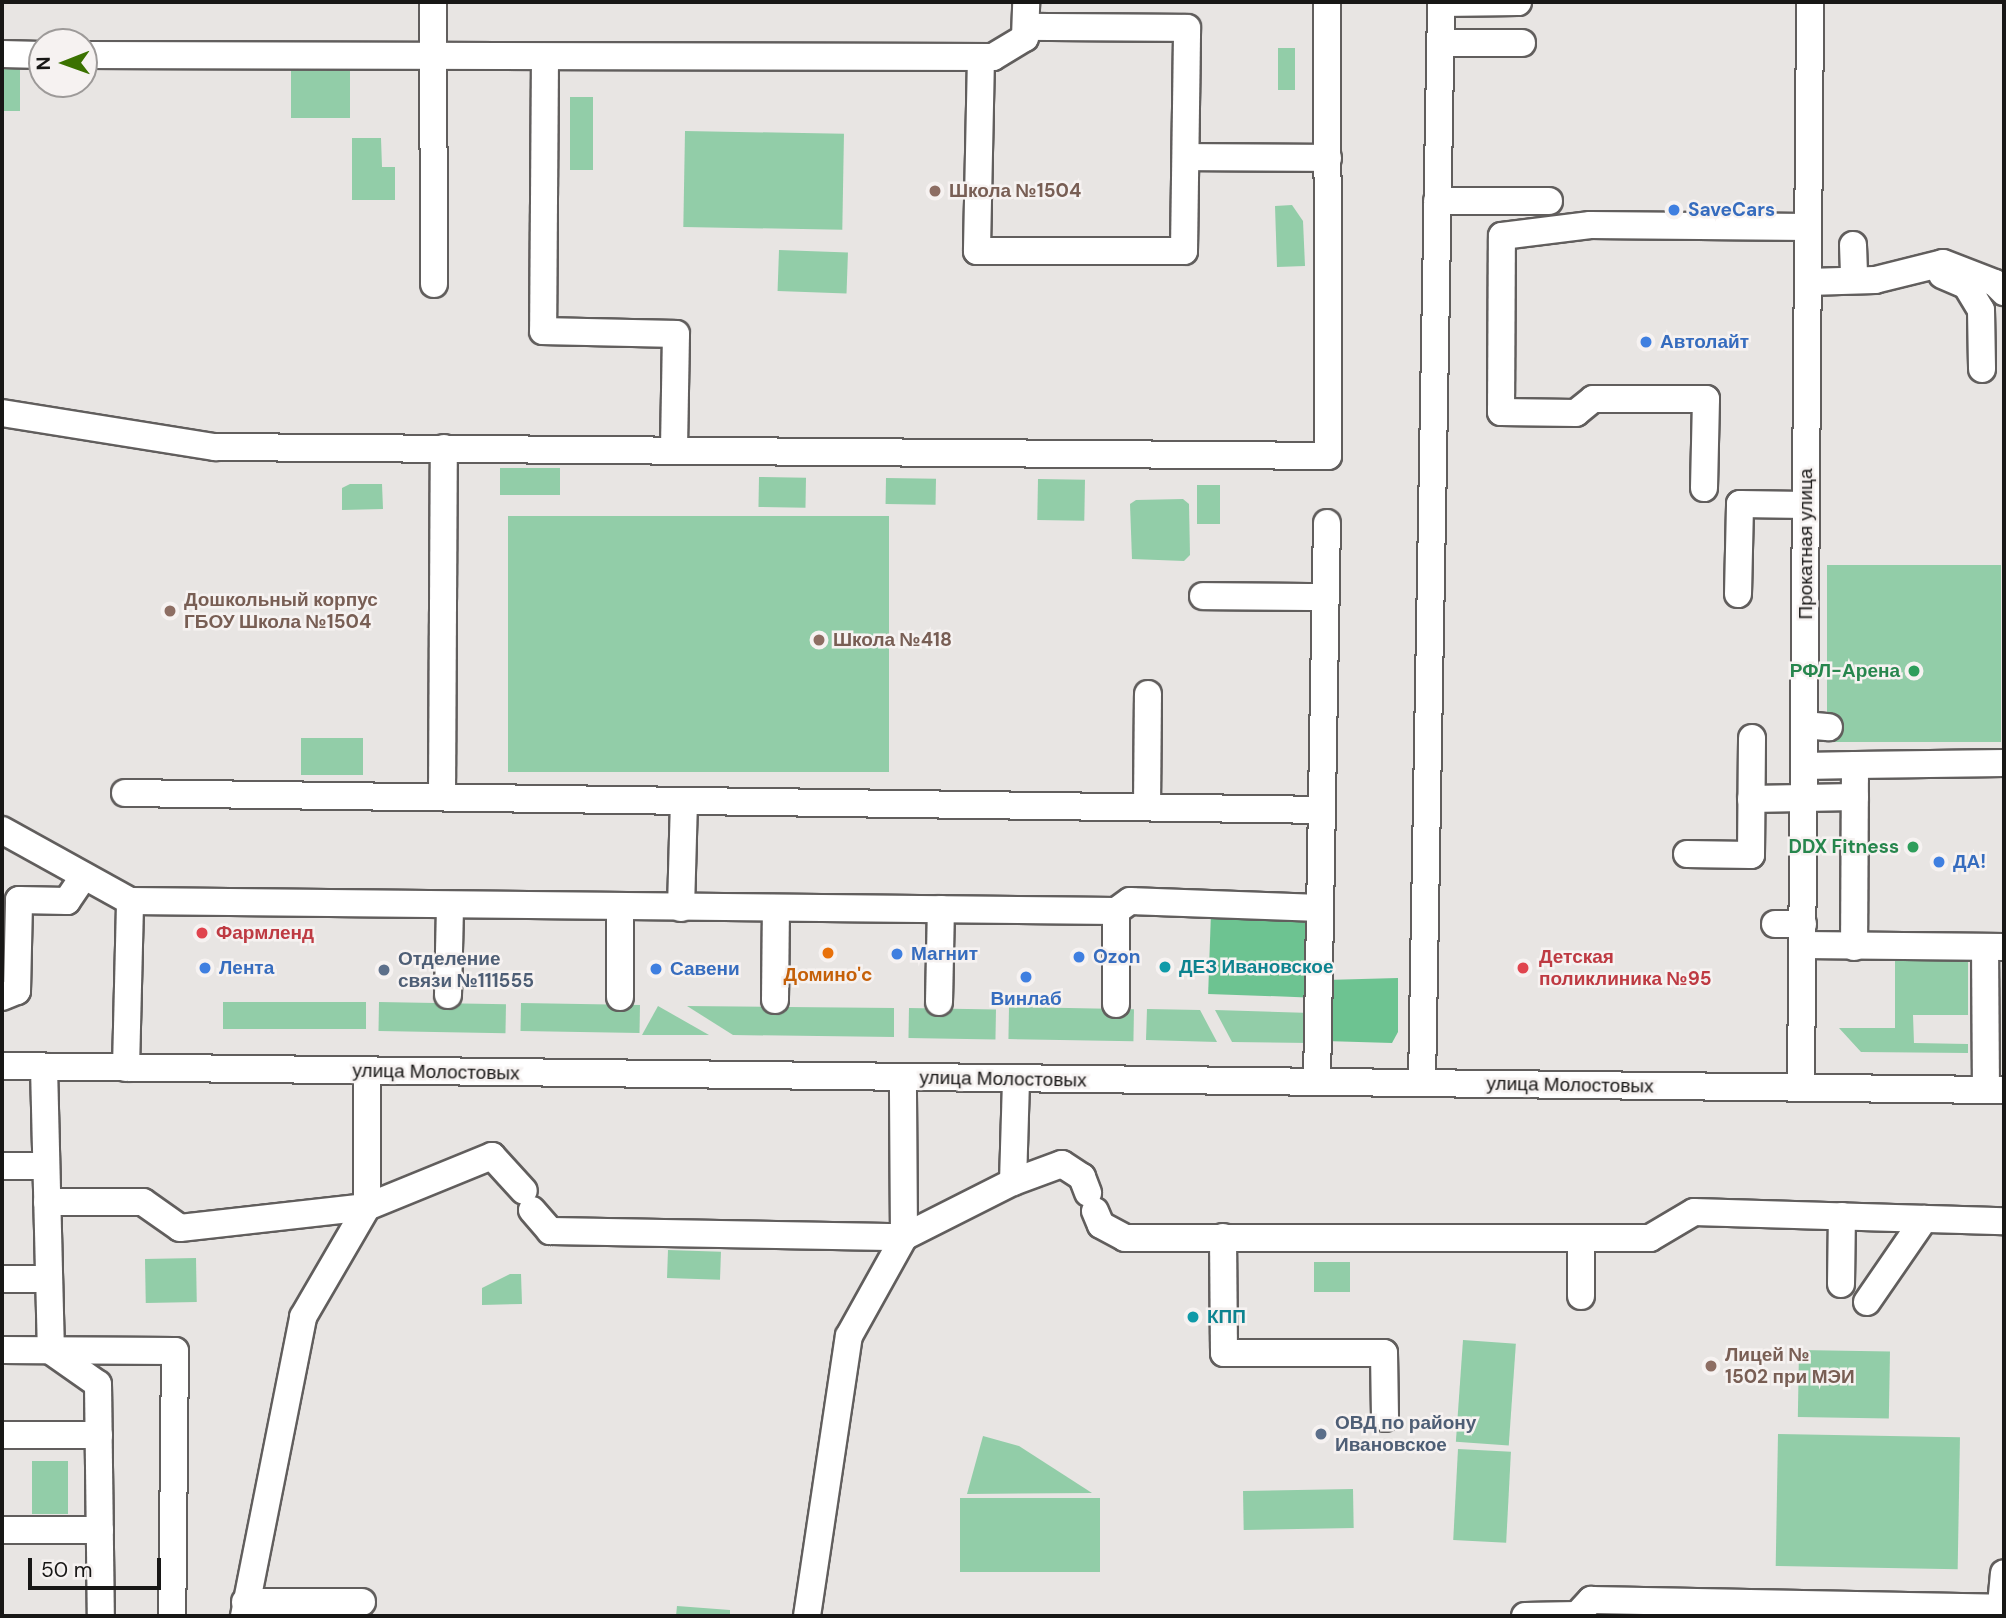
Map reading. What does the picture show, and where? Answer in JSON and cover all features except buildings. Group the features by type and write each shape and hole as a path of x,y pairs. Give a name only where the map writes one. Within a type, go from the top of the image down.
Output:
{"street":[{"path":"433,2 434,284"},
{"path":"2,413 215,447 674,447 1328,456 1327,2"},
{"path":"1422,1083 1441,3 1518,2"},
{"name":"Прокатная улица","path":"1801,1087 1804,766 1817,726 1816,615 1806,505 1817,443 1808,282 1810,2"},
{"path":"98,57 174,67 433,56 981,57 1012,50 1025,38 1026,14 1187,28 1184,251 978,251 981,57"},
{"path":"1440,43 1522,43"},
{"path":"2,54 28,55"},
{"path":"545,57 543,331 676,334 674,447"},
{"path":"1186,157 1328,158"},
{"path":"1437,201 1549,201"},
{"path":"1704,488 1706,399 1593,399 1576,413 1501,412 1502,236 1590,225 1808,227"},
{"path":"1853,245 1854,280"},
{"path":"1808,282 1875,279 1943,257 1995,283 2004,292"},
{"path":"1902,270 1946,276 1966,285 1981,310 1982,369"},
{"path":"442,797 444,448"},
{"path":"1738,593 1740,504 1806,505"},
{"path":"1317,1082 1327,523"},
{"path":"1203,596 1326,597"},
{"path":"1147,807 1148,694"},
{"path":"1687,854 1751,855 1752,738"},
{"path":"1804,766 2004,763"},
{"path":"1854,947 1855,765"},
{"path":"125,793 1322,810"},
{"path":"1751,799 1855,797"},
{"path":"681,908 684,801"},
{"path":"2,830 130,901 1116,911 1130,901 1320,908"},
{"path":"2,998 18,991 10,900 68,901 84,876"},
{"path":"126,1068 130,901"},
{"path":"448,995 450,905"},
{"path":"620,907 620,998"},
{"path":"775,1000 776,908"},
{"path":"939,1002 941,909"},
{"path":"1116,911 1116,1004"},
{"path":"1774,924 1854,947 1995,947 1995,1089"},
{"name":"улица Молостовых","path":"2,1066 1995,1089"},
{"path":"44,1067 51,1350"},
{"path":"362,1602 244,1609 303,1317 367,1207 367,1071"},
{"path":"807,1616 849,1336 904,1237 903,1078"},
{"path":"1013,1182 1016,1079"},
{"path":"47,1202 144,1202 180,1228 367,1207 492,1156 550,1231 904,1237 1013,1182 1062,1164 1082,1177 1101,1225 1125,1238 1650,1238 1694,1212 2004,1221"},
{"path":"2,1166 46,1166"},
{"path":"1841,1284 1842,1216"},
{"path":"1867,1302 1924,1219"},
{"path":"1223,1237 1224,1353 1384,1353 1385,1418"},
{"path":"1581,1238 1581,1296"},
{"path":"2,1279 49,1279"},
{"path":"2,1350 175,1350 172,1616"},
{"path":"51,1350 98,1384 101,1616"},
{"path":"2,1435 99,1435"},
{"path":"2,1530 100,1530"},
{"path":"1525,1616 1577,1615 1591,1600 2000,1612 2004,1573"}],"green space":[{"path":"1278,48 1295,48 1295,90 1278,90"},
{"path":"2,68 20,68 20,111 2,111"},
{"path":"291,70 350,70 350,118 291,118"},
{"path":"570,97 593,97 593,170 570,170"},
{"path":"685,131 844,134 842,230 683,227"},
{"path":"352,138 381,138 382,167 395,167 395,200 352,200"},
{"path":"1292,205 1303,221 1305,266 1277,267 1275,206"},
{"path":"779,250 848,252 847,293 778,291"},
{"path":"500,468 560,468 560,495 500,495"},
{"path":"759,477 806,478 805,508 758,507"},
{"path":"886,478 936,479 936,505 886,504"},
{"path":"1038,479 1085,480 1084,521 1037,520"},
{"path":"350,484 382,484 383,509 342,510 342,488"},
{"path":"1197,485 1220,485 1220,524 1197,524"},
{"path":"1183,499 1189,504 1190,555 1184,561 1132,559 1130,504 1136,500"},
{"name":"Школа №418","path":"508,516 889,516 889,772 508,772"},
{"name":"РФЛ-Арена","path":"1827,565 2001,565 2001,742 1827,742"},
{"path":"301,738 363,738 363,775 301,775"},
{"path":"1211,912 1310,915 1307,997 1208,994"},
{"path":"1895,953 1968,953 1968,1015 1913,1015 1914,1043 1968,1044 1968,1053 1861,1052 1839,1028 1895,1028"},
{"path":"1398,978 1398,1032 1392,1043 1325,1041 1325,980"},
{"path":"223,1002 366,1002 366,1029 223,1029"},
{"path":"379,1002 506,1004 505,1033 378,1031"},
{"path":"521,1003 640,1005 639,1033 521,1031"},
{"path":"658,1006 709,1035 642,1035"},
{"path":"687,1006 894,1008 894,1037 733,1035"},
{"path":"1009,1007 1134,1009 1133,1041 1008,1039"},
{"path":"909,1008 996,1010 995,1040 908,1038"},
{"path":"1147,1009 1200,1010 1217,1042 1146,1040"},
{"path":"1215,1010 1311,1013 1310,1043 1232,1042"},
{"path":"668,1250 721,1252 720,1280 667,1278"},
{"path":"196,1258 197,1302 146,1303 145,1259"},
{"path":"1314,1262 1350,1262 1350,1292 1314,1292"},
{"path":"510,1274 521,1274 522,1304 482,1305 482,1288"},
{"path":"1463,1340 1516,1344 1509,1445 1456,1442"},
{"path":"1799,1350 1890,1352 1889,1419 1798,1417"},
{"path":"1778,1434 1960,1437 1958,1569 1776,1566"},
{"path":"983,1436 1019,1446 1092,1493 967,1494"},
{"path":"1458,1449 1511,1452 1506,1543 1453,1540"},
{"path":"32,1461 68,1461 68,1514 32,1514"},
{"path":"1353,1489 1354,1528 1244,1530 1243,1491"},
{"path":"960,1498 1100,1498 1100,1572 960,1572"},
{"path":"677,1606 730,1610 730,1616 676,1616"}],"place":[{"name":"Школа №1504","path":"935,191"},
{"name":"SaveCars","path":"1674,210"},
{"name":"Автолайт","path":"1646,342"},
{"name":"Дошкольный корпус ГБОУ Школа №1504","path":"170,611"},
{"name":"Школа №418","path":"819,640"},
{"name":"РФЛ-Арена","path":"1914,671"},
{"name":"DDX Fitness","path":"1913,847"},
{"name":"ДА!","path":"1939,862"},
{"name":"Фармленд","path":"202,933"},
{"name":"Домино'c","path":"828,953"},
{"name":"Магнит","path":"897,954"},
{"name":"Ozon","path":"1079,957"},
{"name":"ДЕЗ Ивановское","path":"1165,967"},
{"name":"Лента","path":"205,968"},
{"name":"Детская поликлиника №95","path":"1523,968"},
{"name":"Савени","path":"656,969"},
{"name":"Отделение связи №111555","path":"384,970"},
{"name":"Винлаб","path":"1026,977"},
{"name":"КПП","path":"1193,1317"},
{"name":"Лицей № 1502 при МЭИ","path":"1711,1366"},
{"name":"ОВД по району Ивановское","path":"1321,1434"}]}
